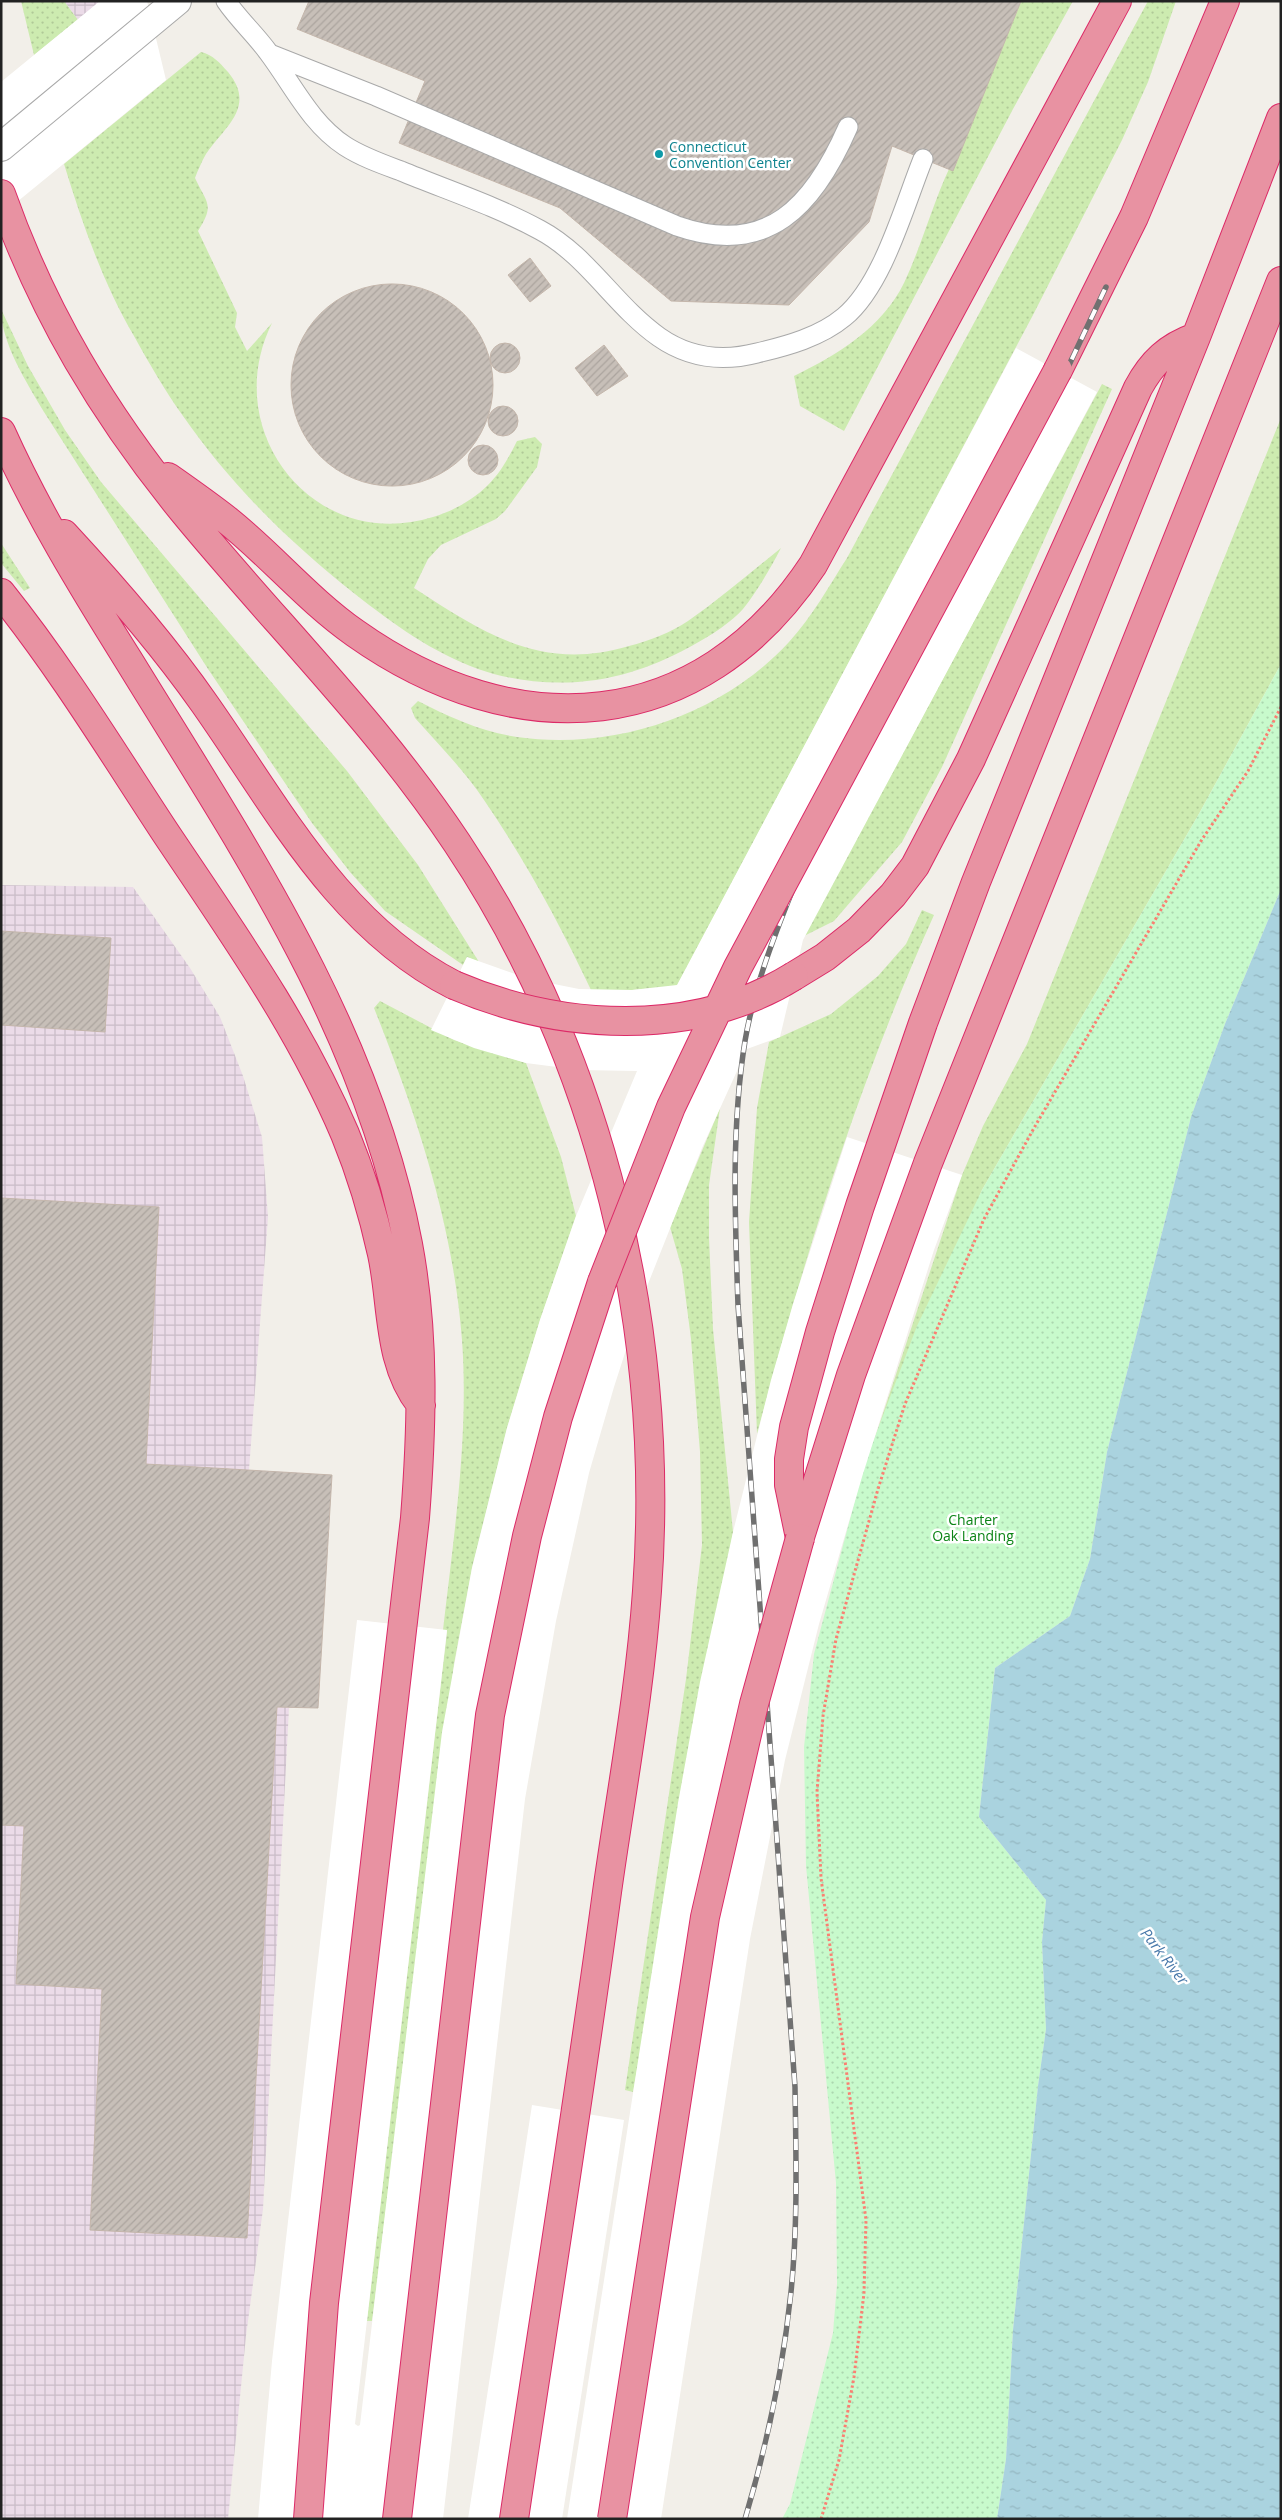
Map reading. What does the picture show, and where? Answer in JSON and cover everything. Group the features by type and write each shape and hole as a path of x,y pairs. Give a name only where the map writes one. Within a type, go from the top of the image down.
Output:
{"highway":[{"path":"142,458 228,521 321,607 354,633 396,660 452,686 510,703 572,709 603,707 633,701 684,683 720,663 758,632 791,597 813,565 1117,1"},
{"path":"397,2519 486,1740 515,1588 542,1478 573,1368 599,1290 637,1190 671,1107 718,1007 771,904 1058,370 1134,217 1225,1"},
{"path":"800,1538 789,1485 789,1459 794,1427 820,1332 880,1148 980,873 1196,338 1281,118"},
{"path":"1,194 22,250 55,322 98,395 142,458 210,543 386,748 442,822 489,892 529,965 558,1031 588,1115 611,1194 634,1299 644,1370 649,1443 649,1558 639,1670 514,2519"},
{"path":"612,2519 705,1917 751,1713 800,1538 851,1375 928,1163 1281,281"},
{"path":"35,502 125,599 203,702 286,824 343,897 391,945 425,969 454,985 501,1004 538,1013 587,1019 638,1020 687,1015 727,1005 758,994 794,976 825,957 854,935 893,895 915,866 951,800 991,716 1138,388 1152,366 1164,353 1179,344 1196,338"},
{"path":"1,432 35,502 69,564 264,882 311,969 349,1051 381,1136 403,1219 418,1315 421,1405 414,1518 324,2304 308,2519"},
{"path":"1,593 59,671 262,977 307,1054 345,1135 360,1174 382,1256 398,1362 406,1383 421,1405"}],"street":[{"path":"1,147 177,1"}],"lane":[{"path":"226,1 270,54 317,122 344,145 364,156 543,231 564,246 636,320 649,330 684,351 713,358 744,356 795,343 821,332 844,317 864,296 875,277 923,159"},
{"path":"270,54 376,96 677,226 710,235 739,236 756,233 788,218 822,180 848,127"}],"path":[{"path":"821,2519 839,2460 854,2377 864,2293 866,2220 821,1868 817,1792 822,1716 836,1639 878,1489 905,1404 984,1219 1034,1128 1201,841 1248,771 1281,707"}],"shaded area":[{"path":"64,1 100,1 78,20"},
{"path":"1,885 133,887 190,968 220,1017 243,1076 262,1137 268,1217 249,1470 332,1475 318,1708 289,1708 263,2209 246,2336 228,2519 1,2519"}],"green space":[{"path":"21,1 64,1 78,20 34,55"},
{"path":"1021,1 1073,1 1013,109 844,431 800,406 794,376 826,359 857,338 884,314 895,299 910,269 949,169 953,170"},
{"path":"1148,1 1176,1 1148,82 1122,140 1033,315 677,986 632,990 591,990 567,941 514,846 468,778 415,718 411,708 418,701 466,723 504,735 554,740 591,738 628,732 665,722 699,708 732,690 762,668 789,642 813,612 847,558"},
{"path":"201,52 219,62 228,72 236,84 239,106 229,125 206,154 195,178 206,199 208,209 198,231 237,313 235,327 247,351 272,323 259,364 258,404 268,442 288,475 316,501 350,518 390,524 433,517 448,512 462,504 493,480 517,441 535,437 542,444 537,467 505,511 496,519 441,545 428,559 414,588 465,620 516,644 541,651 569,654 598,653 644,642 682,625 781,548 754,594 733,619 706,638 675,655 644,668 613,677 574,682 554,682 515,679 496,675 445,655 384,616 307,554 241,489 202,442 176,406 151,367 123,316 94,252 64,164"},
{"path":"1,309 28,366 65,430 101,482 347,771 418,865 479,962 467,957 463,965 385,911 350,872 312,823 208,669 44,412 10,349 2,322"},
{"path":"1102,384 1112,389 942,767 902,842 834,921 804,936"},
{"path":"1281,418 1281,664 1200,812 982,1190 862,1477 962,1175 983,1126 1027,1044"},
{"path":"1,543 30,588 24,591 1,563"},
{"name":"Charter Oak Landing","path":"1281,664 1281,889 1225,1024 1191,1117 1107,1452 1090,1559 1070,1616 995,1668 979,1817 1046,1900 1042,1942 1046,2029 1038,2086 1013,2330 1006,2459 997,2519 782,2519 790,2504 833,2333 837,2284 836,2183 806,1866 804,1747 814,1654 865,1463 917,1326 982,1190 1200,812"},
{"path":"922,910 934,915 881,1041 857,1106 814,1236 757,1434 749,1222 757,1108 769,1042 831,1014 878,976 906,944"},
{"path":"380,1001 454,1040 526,1063 561,1157 576,1216 540,1320 507,1428 472,1568 454,1664 372,2321 367,2321 447,1631 443,1630 456,1521 464,1412 462,1340 451,1254 431,1171 405,1089 374,1008"},
{"path":"720,1108 709,1185 709,1238 713,1329 733,1532 633,2092 625,2090 686,1679 702,1545 700,1452 691,1339 682,1269 670,1227"}],"water":[{"name":"Park River","path":"1281,889 1281,2519 997,2519 1006,2459 1013,2330 1038,2086 1046,2029 1042,1942 1046,1900 979,1817 995,1668 1070,1616 1090,1559 1107,1452 1191,1117 1225,1024"}],"pier":[{"path":"100,1 147,1 166,80 1,215 1,82"},
{"path":"1016,348 1097,392 803,940 780,1037 747,1049 702,1148 644,1294 589,1473 556,1621 525,1799 443,2519 258,2519 272,2361 357,1620 447,1630 355,2424 358,2426 360,2425 442,1732 472,1568 507,1428 540,1320 576,1216 637,1071 580,1070 526,1063 474,1048 431,1030 467,957 529,979 579,989 632,990 677,985"},
{"path":"847,1137 962,1175 934,1250 862,1477 819,1624 785,1760 750,1939 661,2519 567,2519 678,1803 700,1682 733,1532 771,1380 793,1304"},
{"path":"532,2105 624,2120 562,2519 468,2519"}],"building":[{"name":"Connecticut Convention Center","path":"309,1 1021,1 953,171 892,146 869,222 789,305 671,301 560,208 399,143 425,81 297,29"},
{"path":"530,258 551,286 530,302 508,275"},
{"path":"382,284 402,284 431,291 464,313 486,346 493,375 493,395 486,424 464,457 431,479 402,486 382,486 353,479 320,457 298,424 291,395 291,375 298,346 320,313 353,291"},
{"path":"505,343 511,344 519,352 519,364 511,372 505,373 499,372 491,364 490,358 491,352 499,344"},
{"path":"604,345 628,376 597,396 575,368"},
{"path":"503,406 509,407 517,415 517,427 509,435 503,436 497,435 489,427 488,421 489,415 497,407"},
{"path":"483,445 489,446 497,454 497,466 489,474 483,475 477,474 469,466 468,460 469,454 477,446"},
{"path":"1,931 111,938 105,1032 1,1025"},
{"path":"1,1198 159,1207 146,1464 332,1475 318,1708 277,1707 247,2238 90,2230 102,1989 16,1984 24,1826 1,1825"}],"railway":[{"path":"745,2519 767,2435 784,2350 791,2292 796,2215 795,2087 738,1305 735,1173 738,1107 745,1041 753,1002 771,945 793,889 1060,384 1106,287"}],"place":[{"name":"Connecticut Convention Center","path":"659,154"}]}
